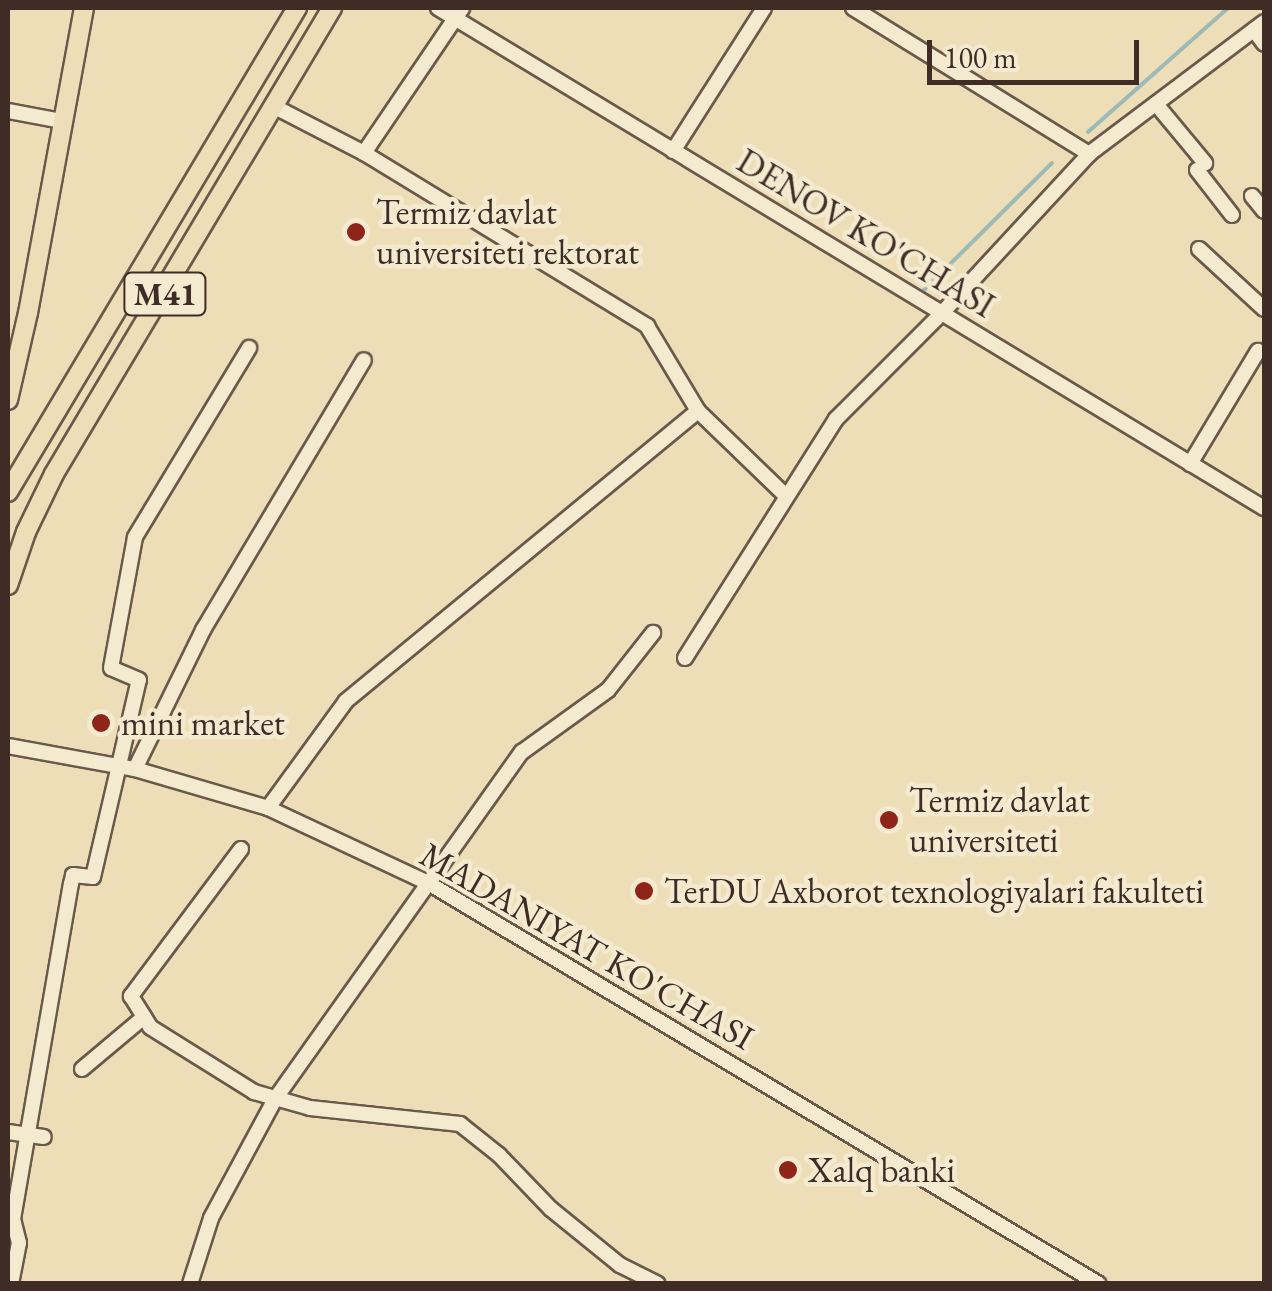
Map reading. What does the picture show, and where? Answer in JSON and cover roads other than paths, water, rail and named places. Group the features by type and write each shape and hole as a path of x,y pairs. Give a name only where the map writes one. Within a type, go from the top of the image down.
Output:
{"main road":[{"path":"8,400 28,313 84,8"},
{"name":"M41","path":"8,492 296,8"},
{"name":"M41","path":"8,585 26,532 54,474 332,8"}],"street":[{"name":"DENOV KO'CHASI","path":"438,8 458,13 673,151 1264,508"},
{"path":"673,151 764,8"},
{"path":"853,8 1089,154"},
{"path":"364,154 458,13"},
{"path":"685,658 836,420 942,314 1089,154 1259,26 1264,44"},
{"path":"1156,104 1232,215"},
{"path":"274,106 364,154 647,326 698,411 786,496"},
{"path":"8,111 62,121"},
{"path":"1252,196 1264,211"},
{"path":"1198,249 1264,309"},
{"path":"11,1284 19,1242 13,1219 73,875 93,877 128,768 140,680 112,668 135,537 248,348"},
{"path":"1190,464 1258,351"},
{"path":"128,768 203,630 364,360"},
{"path":"268,808 346,702 698,411"},
{"path":"190,1284 211,1218 275,1098 522,752 608,690 653,634"},
{"name":"MADANIYAT KO'CHASI","path":"8,746 128,768 268,808 430,884 1099,1284"},
{"path":"241,848 131,996 150,1027 254,1092 310,1108 460,1124 499,1154 551,1209 620,1266 658,1284"},
{"path":"82,1069 144,1017"},
{"path":"8,1132 44,1137"}],"waterway":[{"path":"1088,132 1228,8"},
{"path":"922,292 1052,163"}],"place":[{"name":"Termiz davlat universiteti rektorat","path":"356,232"},
{"name":"mini market","path":"101,723"},
{"name":"Termiz davlat universiteti","path":"889,820"},
{"name":"TerDU Axborot texnologiyalari fakulteti","path":"644,891"},
{"name":"Xalq banki","path":"788,1170"}]}
